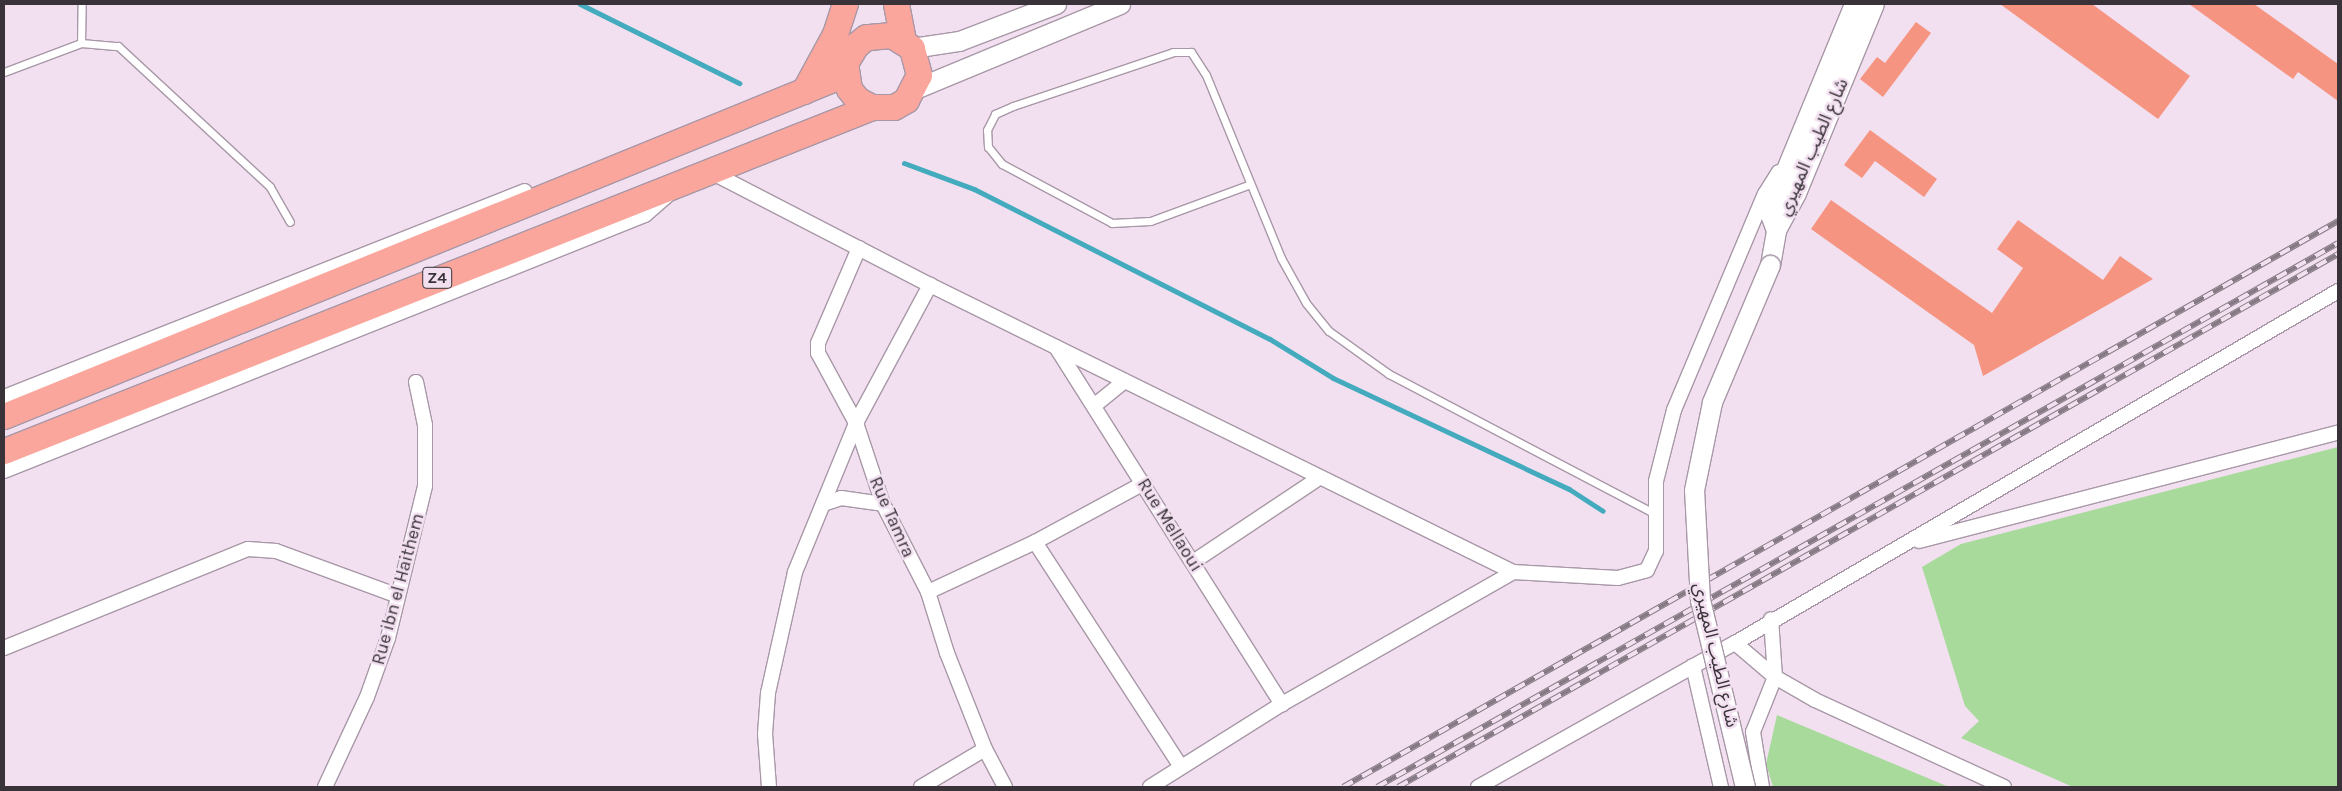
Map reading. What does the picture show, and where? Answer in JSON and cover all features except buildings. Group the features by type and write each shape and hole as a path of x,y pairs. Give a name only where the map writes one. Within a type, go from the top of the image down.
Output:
{"highway":[{"path":"804,91 835,34 845,4"},
{"path":"853,4 856,45"},
{"path":"896,4 907,44 918,61 915,89 894,107 872,107 858,100 845,74 845,63 856,45 878,34 907,44"},
{"name":"Z4","path":"4,416 774,105 845,74"},
{"name":"Z4","path":"4,451 872,107"}],"street":[{"path":"907,44 959,41 1056,4"},
{"path":"915,89 1120,4"},
{"name":"شارع الطيب المهيري","path":"1776,230 1770,214 1789,162 1854,4"},
{"name":"شارع الطيب المهيري","path":"1745,787 1700,600 1694,490 1712,402 1770,265 1776,230 1796,193 1874,4"},
{"path":"4,397 744,104 764,99 774,105"},
{"path":"709,170 930,285 1513,572 1618,578 1640,575 1653,562 1656,482 1681,393 1765,194 1789,162"},
{"path":"4,471 645,215 654,211 684,180"},
{"name":"Rue Tamra","path":"859,248 818,343 824,366 856,423 883,504 928,592 947,653 985,749 1005,787"},
{"path":"769,787 765,734 777,641 795,572 856,423 930,285"},
{"path":"1478,787 1735,643 1771,620 2338,291"},
{"name":"Rue Mellaoui","path":"1056,347 1095,405 1282,704"},
{"path":"1095,405 1125,381"},
{"name":"Rue ibn el Haithem","path":"325,787 367,697 398,596 426,486 425,425 416,382"},
{"path":"1901,546 2338,434"},
{"path":"1193,562 1320,478"},
{"path":"928,592 1035,542 1144,483"},
{"path":"824,504 841,498 883,504"},
{"path":"1035,542 1181,767"},
{"path":"4,648 248,549 276,551 398,596"},
{"path":"1150,787 1282,704 1513,572"},
{"path":"1762,787 1753,726 1775,677 1771,620"},
{"path":"1735,643 1775,677 1815,700 2004,787"},
{"path":"1693,666 1722,787"},
{"path":"921,787 985,749"}],"lane":[{"path":"80,43 82,4"},
{"path":"4,72 80,43 105,43 129,56 270,187 290,222"},
{"path":"1248,185 1150,221 1112,223 1002,164 988,148 987,130 1001,110 1187,50 1206,75 1248,185 1306,303 1344,343 1389,374 1656,514"}],"green space":[{"path":"2338,447 2338,787 2073,787 1961,738 1979,721 1965,706 1922,567 1961,544"},
{"path":"1777,715 1949,787 1773,787 1766,764"}],"waterway":[{"path":"580,4 739,83"},
{"path":"904,163 974,189 1270,339 1333,378 1569,489 1603,511"}],"railway":[{"path":"1343,787 2338,221"},
{"path":"1377,787 2338,243"},
{"path":"1398,787 2338,254"}]}
